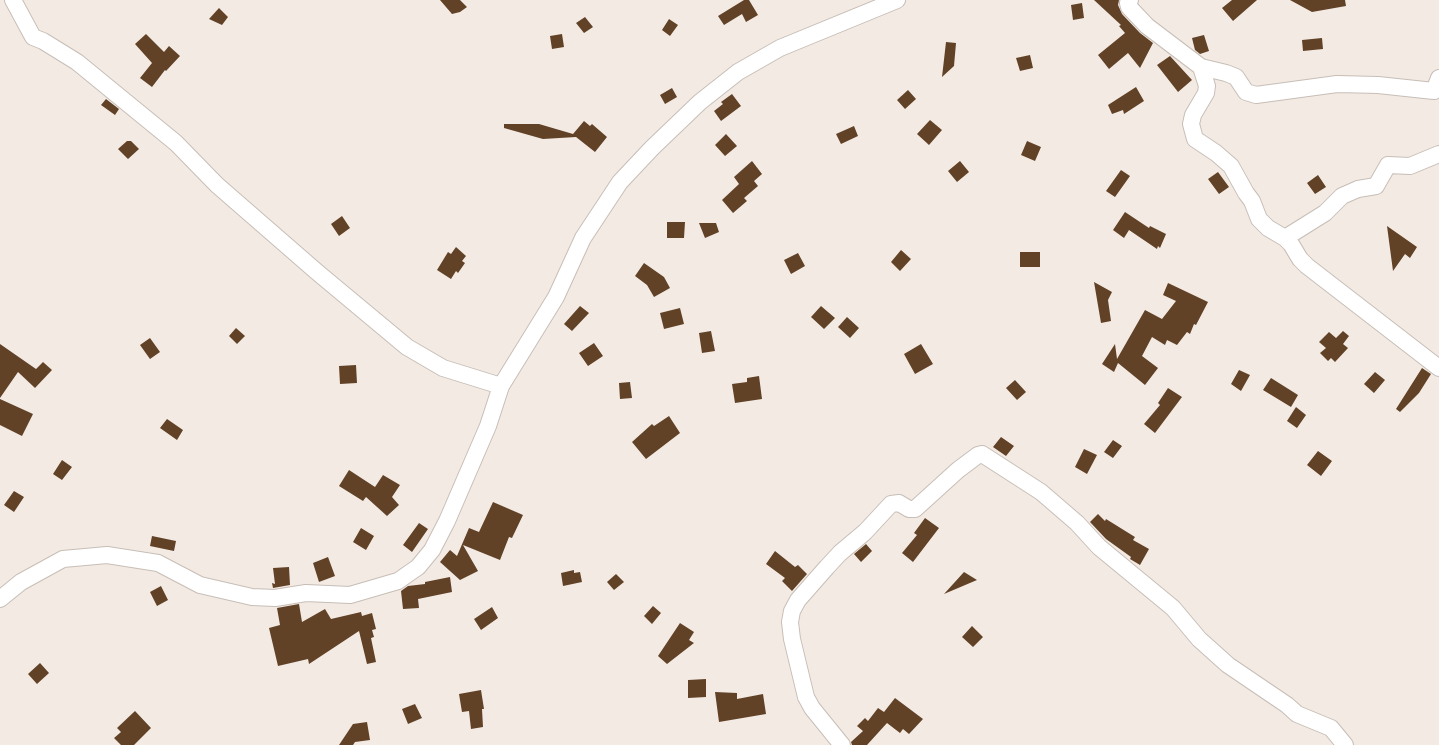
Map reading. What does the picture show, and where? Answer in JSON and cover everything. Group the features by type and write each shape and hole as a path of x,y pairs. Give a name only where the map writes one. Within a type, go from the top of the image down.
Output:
{"street":[{"path":"13,0 33,37 44,41 77,62 176,142 217,185 407,347 443,368 501,386"},
{"path":"0,599 21,582 63,559 107,555 158,563 200,585 252,597 275,598 306,593 350,595 398,581 418,568 432,550 447,521 488,426 501,386 556,297 583,238 620,182 700,102 738,72 780,48 897,0"},
{"path":"1130,0 1128,3 1129,7 1147,26 1201,67 1226,73 1236,78 1246,92 1256,95 1337,84 1437,87"},
{"path":"1201,67 1207,86 1206,93 1190,124 1195,140 1216,152 1231,166 1246,194 1252,201 1259,219 1268,228 1285,238 1307,266 1439,368"},
{"path":"1285,238 1325,213 1342,196 1358,189 1376,186 1388,165 1410,166 1439,154"},
{"path":"842,745 812,708 806,697 792,639 790,622 792,611 798,600 826,567 865,532 891,504 899,503 910,509 915,509 958,470 982,454 1041,492 1077,523 1099,547 1173,608 1198,639 1228,665 1288,705 1297,714 1330,728 1345,745"}],"building":[{"path":"440,0 460,0 467,7 460,12 452,14"},
{"path":"744,0 749,0 758,15 746,22 742,14 724,25 718,16"},
{"path":"1094,0 1119,0 1118,5 1122,14 1140,33 1153,43 1140,68 1128,53 1109,69 1098,55 1125,33 1119,26 1121,25"},
{"path":"1232,0 1257,0 1233,21 1222,8"},
{"path":"1290,0 1345,0 1346,6 1312,12"},
{"path":"1082,3 1084,18 1073,20 1071,5"},
{"path":"219,8 228,17 222,25 209,19"},
{"path":"585,17 593,27 584,33 576,23"},
{"path":"669,19 678,25 670,36 662,30"},
{"path":"146,34 164,52 169,46 180,56 165,70 152,87 140,78 152,63 135,44"},
{"path":"562,34 564,47 552,49 550,36"},
{"path":"1204,35 1209,51 1200,54 1195,50 1192,38"},
{"path":"1322,38 1323,49 1303,51 1302,40"},
{"path":"946,42 956,43 954,66 942,77"},
{"path":"1030,55 1033,68 1020,71 1016,58"},
{"path":"1170,56 1192,80 1178,92 1157,65"},
{"path":"1136,87 1144,101 1124,114 1123,110 1112,114 1108,105"},
{"path":"672,88 677,97 665,104 660,95"},
{"path":"908,90 916,99 905,109 897,100"},
{"path":"732,94 741,106 721,121 714,111 723,104 721,102"},
{"path":"106,99 119,109 115,115 101,105"},
{"path":"930,120 942,130 929,145 917,134"},
{"path":"584,121 590,126 592,124 607,137 595,152 576,137 543,139 504,128 504,124 539,124 573,134"},
{"path":"854,126 858,136 841,144 836,134"},
{"path":"726,134 737,146 725,156 715,145"},
{"path":"127,141 131,141 139,149 128,159 118,149"},
{"path":"1027,141 1041,147 1035,161 1021,155"},
{"path":"752,161 762,174 754,181 758,186 744,198 747,201 733,213 722,200 739,184 734,177"},
{"path":"960,161 969,172 957,182 948,171"},
{"path":"1121,170 1130,176 1115,197 1106,191"},
{"path":"1218,172 1229,187 1219,194 1208,179"},
{"path":"1318,175 1326,187 1315,194 1307,183"},
{"path":"1125,212 1149,228 1150,226 1166,234 1160,248 1158,246 1157,249 1129,230 1124,238 1113,230"},
{"path":"342,216 350,228 339,236 331,224"},
{"path":"667,222 685,222 684,238 667,238"},
{"path":"699,223 716,223 719,232 705,238"},
{"path":"1387,226 1417,247 1410,258 1405,254 1393,271"},
{"path":"456,247 466,256 462,261 465,263 458,273 456,271 451,279 437,270 448,252 451,254"},
{"path":"901,250 911,259 900,271 891,262"},
{"path":"1020,252 1040,252 1040,267 1020,267"},
{"path":"798,253 805,266 791,274 784,260"},
{"path":"644,263 664,277 670,288 654,297 647,285 635,276"},
{"path":"1094,282 1112,292 1108,300 1111,321 1101,323"},
{"path":"1168,283 1208,302 1190,334 1187,332 1177,345 1167,340 1165,345 1152,337 1142,356 1158,368 1145,385 1118,363 1114,372 1102,364 1115,344 1117,359 1145,310 1162,319 1176,301 1163,295"},
{"path":"580,306 589,313 572,331 564,324"},
{"path":"821,306 835,318 824,329 811,317"},
{"path":"680,308 684,324 664,329 660,313"},
{"path":"847,317 859,328 850,338 838,327"},
{"path":"236,328 245,336 237,344 229,336"},
{"path":"711,331 715,351 702,353 699,333"},
{"path":"1343,331 1349,336 1343,344 1348,348 1335,362 1331,358 1328,361 1320,353 1326,348 1319,342 1329,332 1336,338"},
{"path":"150,338 160,352 150,359 140,345"},
{"path":"594,343 603,356 588,366 579,353"},
{"path":"0,344 36,369 43,362 52,370 35,388 18,372 0,398"},
{"path":"921,344 933,364 915,374 904,354"},
{"path":"356,365 357,383 340,384 339,366"},
{"path":"1422,368 1431,374 1419,393 1400,412 1396,409"},
{"path":"1239,370 1250,375 1241,391 1231,384"},
{"path":"1375,372 1385,380 1374,393 1364,384"},
{"path":"759,376 762,399 735,403 732,384 747,382 747,378"},
{"path":"1271,378 1298,395 1291,407 1263,390"},
{"path":"1015,380 1026,392 1017,400 1006,388"},
{"path":"630,382 632,398 620,399 619,383"},
{"path":"1168,388 1182,397 1155,433 1144,424 1160,405 1158,403"},
{"path":"0,399 33,414 22,436 0,425"},
{"path":"1296,407 1306,415 1297,428 1287,421"},
{"path":"669,416 680,433 646,459 632,442 652,424 654,426"},
{"path":"167,419 183,430 177,440 160,428"},
{"path":"1001,437 1014,446 1006,456 993,447"},
{"path":"1113,440 1122,446 1113,458 1104,452"},
{"path":"1084,449 1097,455 1087,474 1075,467"},
{"path":"1318,451 1332,461 1321,476 1307,465"},
{"path":"62,460 72,467 62,480 53,474"},
{"path":"349,470 375,487 383,475 400,485 392,497 399,505 387,516 366,497 363,501 339,486"},
{"path":"14,491 24,497 14,512 4,505"},
{"path":"493,502 523,515 512,538 509,537 500,560 463,545 478,571 460,580 440,562 450,550 457,556 469,528 479,532"},
{"path":"1098,514 1105,521 1106,519 1135,537 1133,540 1149,549 1140,565 1106,539 1090,522"},
{"path":"925,518 939,528 913,562 902,553 917,535 914,533"},
{"path":"419,523 428,529 412,552 403,545"},
{"path":"361,528 374,536 366,550 353,542"},
{"path":"152,536 176,541 174,551 150,546"},
{"path":"866,544 872,551 861,562 854,554"},
{"path":"775,551 795,567 798,565 807,574 792,591 782,581 785,578 766,564"},
{"path":"328,557 335,576 319,582 313,563"},
{"path":"289,567 290,585 273,588 272,583 275,584 273,568"},
{"path":"574,570 574,573 580,572 582,582 563,586 561,573"},
{"path":"964,572 977,580 944,594"},
{"path":"616,574 624,582 614,590 607,582"},
{"path":"450,577 452,592 418,599 419,608 403,609 401,591 408,586 425,584 425,582"},
{"path":"161,586 168,600 157,606 150,592"},
{"path":"299,604 302,622 325,609 331,619 361,612 362,616 372,613 376,629 372,630 374,637 371,638 376,662 367,664 359,631 309,664 308,659 278,666 269,628 280,625 277,608"},
{"path":"653,606 661,613 652,624 644,616"},
{"path":"492,607 498,618 481,630 474,619"},
{"path":"680,623 694,632 689,640 694,643 667,664 658,656"},
{"path":"972,626 983,637 973,647 962,637"},
{"path":"40,663 49,673 37,684 28,674"},
{"path":"706,679 706,697 688,698 688,680"},
{"path":"481,690 484,709 482,709 483,727 471,729 469,711 462,712 459,694"},
{"path":"715,692 737,693 737,699 763,694 766,714 719,722"},
{"path":"895,698 923,719 909,734 903,729 900,733 887,723 867,745 852,745 851,742 863,731 857,726 865,718 868,721 878,708 884,712"},
{"path":"415,704 422,718 408,724 402,709"},
{"path":"135,711 151,728 134,745 121,745 114,738 121,732 117,728"},
{"path":"367,722 370,740 355,742 353,745 339,745 353,724"}]}
